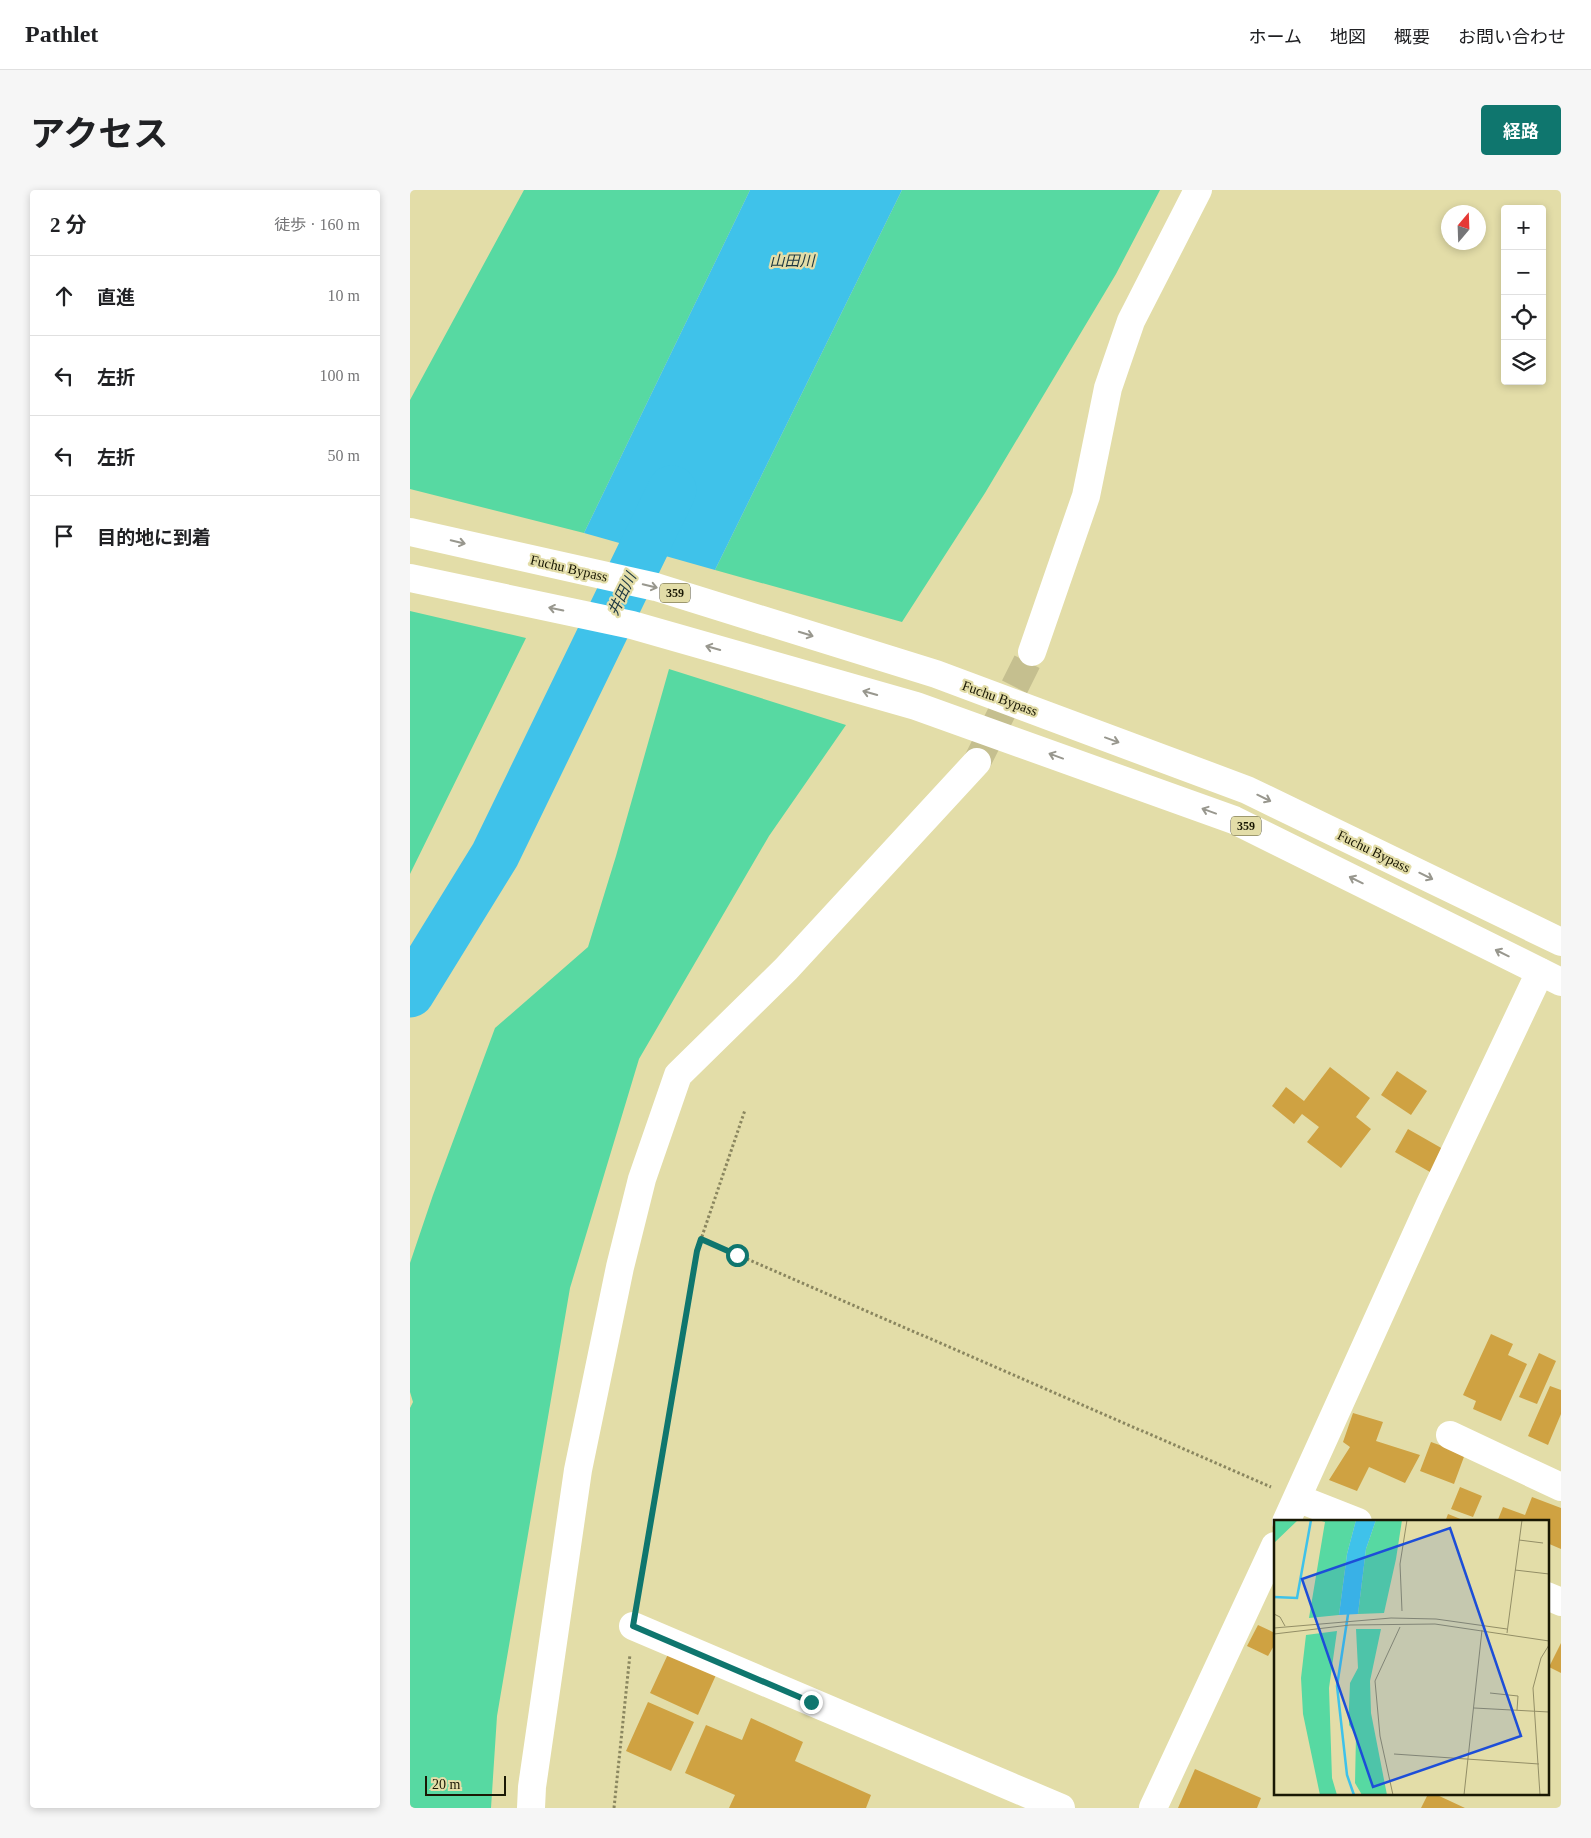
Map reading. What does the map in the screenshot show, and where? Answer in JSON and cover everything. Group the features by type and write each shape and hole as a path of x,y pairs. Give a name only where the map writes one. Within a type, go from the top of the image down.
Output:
{"main road":[{"path":"1032,652 1086,496 1108,388 1131,321 1198,190"},
{"name":"Fuchu Bypass","path":"410,532 656,587 936,674 1247,790 1561,942"},
{"name":"359","path":"410,578 632,625 916,706 1234,820 1551,977"},
{"path":"531,1808 532,1787 578,1470 620,1268 642,1179 678,1075 786,969 977,762"},
{"path":"1347,1520 1292,1510 1423,1221 1551,977"},
{"path":"1450,1435 1561,1487"},
{"path":"1153,1808 1274,1548"},
{"path":"1548,1596 1561,1602"},
{"path":"633,1626 1061,1808"}],"path":[{"path":"614,1808 633,1626 697,1251 745,1110"},
{"path":"701,1239 1292,1510"}],"green space":[{"path":"524,190 750,190 584,533 410,489 410,400"},
{"path":"902,190 1160,190 1116,274 985,493 902,622 715,570"},
{"path":"410,611 526,638 410,874"},
{"path":"669,669 846,725 769,836 639,1059 570,1288 497,1716 491,1808 410,1808 410,1408 413,1402 410,1392 410,1263 433,1195 495,1028 588,947"}],"water":[{"name":"山田川","path":"750,190 902,190 715,570 584,533"}],"building":[{"path":"1330,1067 1370,1098 1356,1117 1371,1129 1341,1168 1307,1142 1319,1127 1302,1114 1294,1124 1272,1106 1286,1087 1304,1101"},
{"path":"1397,1071 1427,1091 1411,1115 1381,1095"},
{"path":"1408,1129 1443,1149 1430,1172 1395,1152"},
{"path":"1491,1334 1513,1344 1508,1355 1527,1364 1501,1421 1473,1409 1476,1401 1463,1395"},
{"path":"1539,1353 1556,1361 1537,1404 1519,1397"},
{"path":"1550,1386 1561,1390 1561,1414 1548,1445 1528,1436"},
{"path":"1353,1413 1383,1422 1376,1441 1420,1455 1405,1483 1369,1467 1357,1491 1329,1480 1350,1447 1343,1442"},
{"path":"1431,1442 1465,1454 1454,1484 1420,1471"},
{"path":"1460,1487 1482,1496 1473,1517 1451,1509"},
{"path":"1532,1497 1561,1508 1561,1549 1548,1543 1548,1520 1498,1520 1503,1507 1525,1515"},
{"path":"1448,1514 1463,1520 1446,1520"},
{"path":"1258,1625 1274,1633 1274,1646 1268,1656 1247,1646"},
{"path":"1561,1643 1561,1673 1549,1667"},
{"path":"669,1652 716,1675 698,1715 650,1693"},
{"path":"648,1702 694,1722 671,1771 626,1751"},
{"path":"751,1718 803,1742 795,1761 871,1795 866,1808 729,1808 735,1795 685,1773 706,1725 742,1740"},
{"path":"1195,1769 1261,1798 1257,1808 1178,1808"},
{"path":"1427,1796 1439,1796 1465,1808 1421,1808"}],"waterway":[{"name":"井田川","path":"410,993 495,855 672,490"}],"tunnel":[{"path":"977,762 1032,652"}],"route":[{"path":"737,1255 701,1239 697,1251 633,1626 811,1702"}]}
